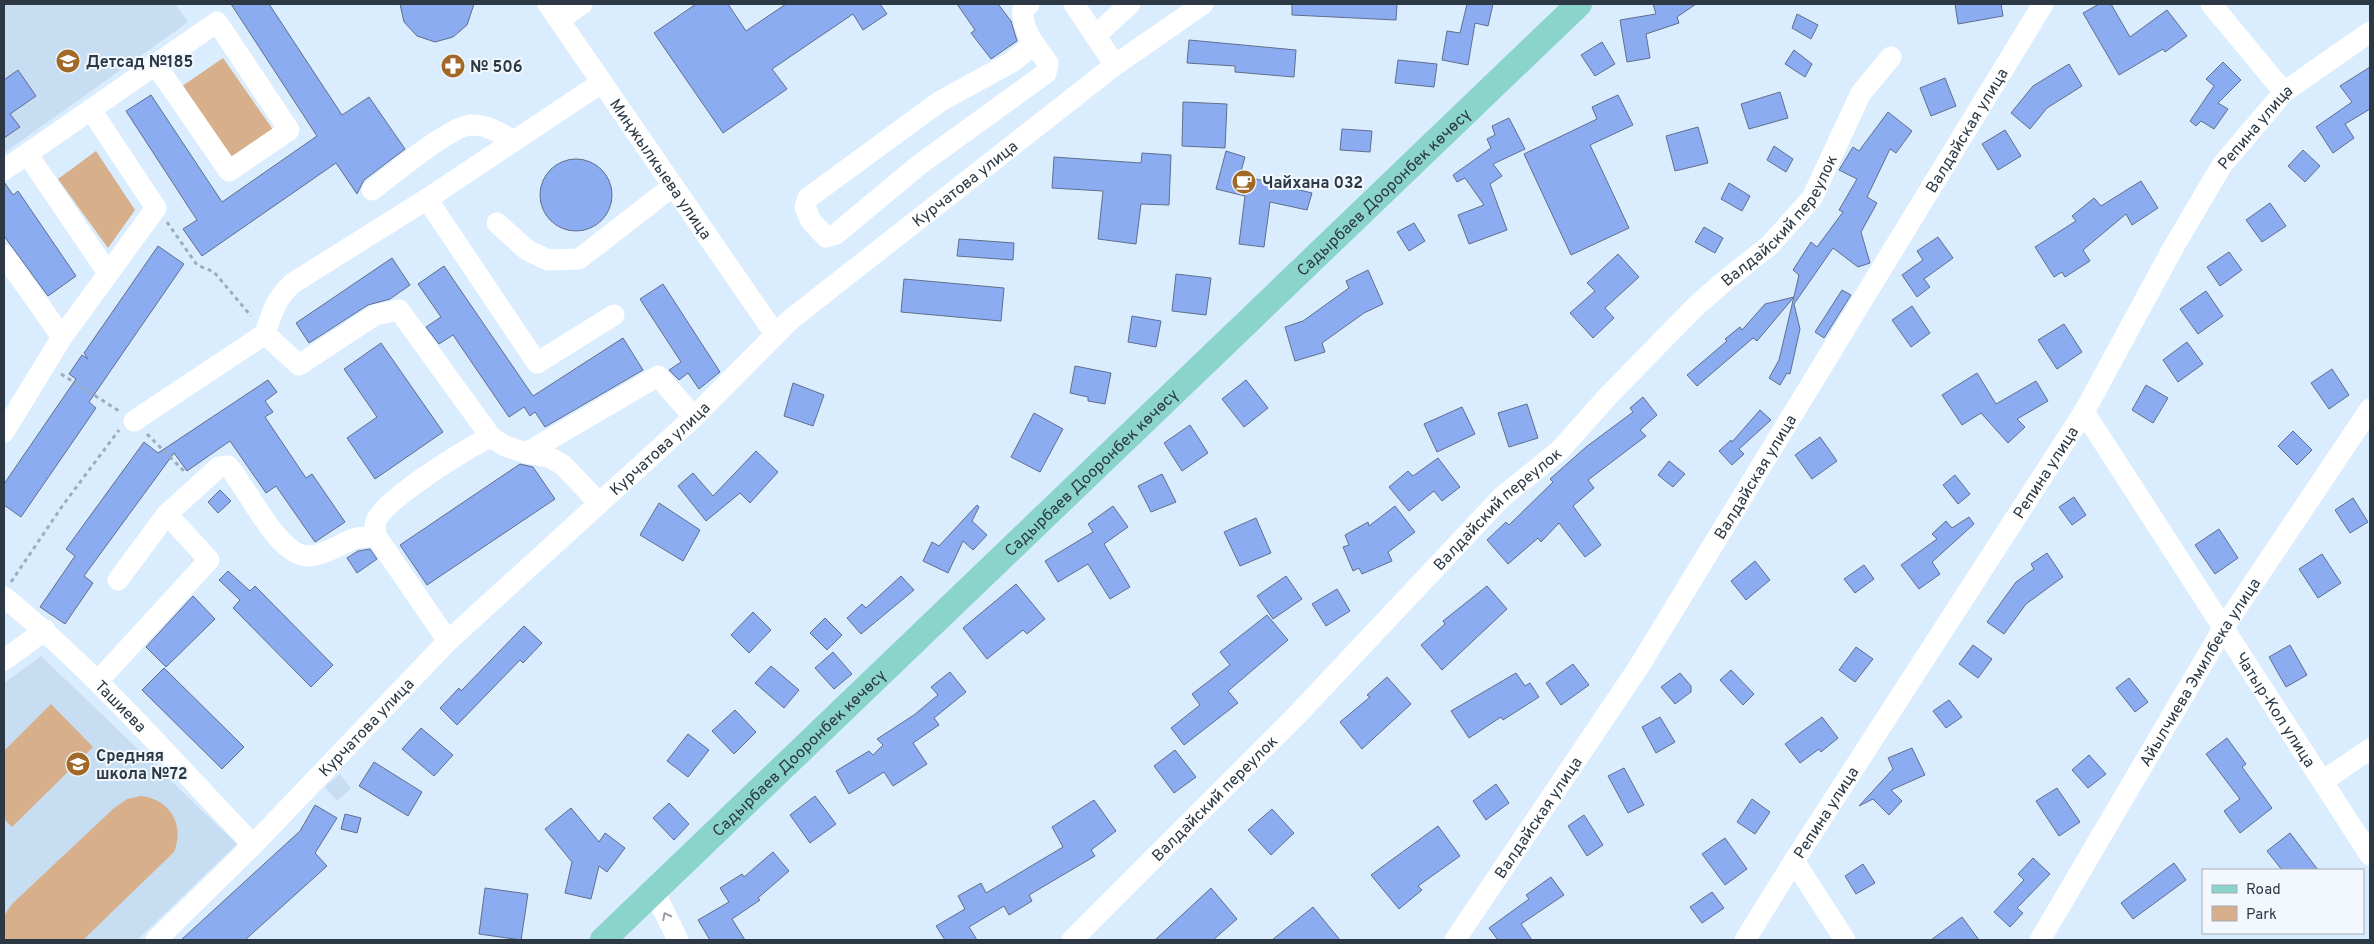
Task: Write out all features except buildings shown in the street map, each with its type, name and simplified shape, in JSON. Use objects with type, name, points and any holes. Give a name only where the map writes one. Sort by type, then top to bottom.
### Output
[{"type":"main road","name":"Садырбаев Дооронбек көчөсү","points":[[603,940],[1579,4]]},
{"type":"street","points":[[207,29],[208,17],[214,4]]},
{"type":"street","points":[[554,12],[582,4]]},
{"type":"street","points":[[1029,4],[1023,8],[1023,13],[1031,41],[1048,63],[1046,73],[919,165],[836,234],[826,237],[811,221],[804,207],[808,198],[939,102],[1012,62],[1028,49],[1031,41]]},
{"type":"street","points":[[1074,4],[1115,65]]},
{"type":"street","points":[[1095,36],[1130,4]]},
{"type":"street","name":"Курчатова улица","points":[[156,940],[253,845],[448,641],[694,417],[790,320],[1115,65],[1203,4]]},
{"type":"street","name":"Валдайская улица","points":[[1454,940],[1638,668],[2043,4]]},
{"type":"street","points":[[2211,4],[2284,92]]},
{"type":"street","name":"Миңжылкыева улица","points":[[554,12],[775,334]]},
{"type":"street","points":[[4,170],[217,22],[289,130],[229,171],[156,65]]},
{"type":"street","name":"Репина улица","points":[[1745,940],[2084,412],[2173,248],[2222,165],[2284,92],[2370,32]]},
{"type":"street","name":"Валдайский переулок","points":[[1072,940],[1296,716],[1502,498],[1560,450],[1609,395],[1695,308],[1727,278],[1770,245],[1812,198],[1860,93],[1891,57]]},
{"type":"street","points":[[134,421],[266,334],[274,305],[280,294],[293,283],[427,200],[601,83]]},
{"type":"street","points":[[4,432],[62,337],[156,208],[91,110]]},
{"type":"street","points":[[372,190],[453,130],[469,124],[489,127],[514,141]]},
{"type":"street","points":[[28,155],[108,273]]},
{"type":"street","points":[[497,222],[526,250],[548,260],[580,259],[673,186]]},
{"type":"street","points":[[427,200],[537,363],[614,315]]},
{"type":"street","points":[[4,256],[62,337]]},
{"type":"street","points":[[266,334],[299,365],[375,316],[399,310],[491,436],[505,446],[526,453],[549,457],[563,465],[599,503]]},
{"type":"street","points":[[526,453],[658,376],[694,417]]},
{"type":"street","name":"Айылчиева Эмилбека улица","points":[[2040,940],[2224,628],[2370,409]]},
{"type":"street","name":"Чатыр-Кол улица","points":[[2084,412],[2370,855]]},
{"type":"street","points":[[448,641],[376,536],[377,518],[389,504],[450,460],[491,436]]},
{"type":"street","points":[[118,580],[167,514],[219,467],[228,466],[260,514],[289,549],[297,555],[319,554],[356,538],[376,536]]},
{"type":"street","points":[[98,681],[210,560],[167,514]]},
{"type":"street","name":"Ташиева","points":[[6,591],[98,681],[253,845]]},
{"type":"street","points":[[4,660],[45,630]]},
{"type":"street","points":[[2323,781],[2370,749]]},
{"type":"street","points":[[1794,861],[1845,940]]},
{"type":"street","points":[[654,892],[678,940]]},
{"type":"path","points":[[156,208],[197,265],[214,272],[266,334]]},
{"type":"path","points":[[6,591],[63,505],[122,426],[134,421]]},
{"type":"shaded area","name":"Детсад №185","points":[[4,4],[175,4],[188,22],[4,153]]},
{"type":"shaded area","name":"Средняя школа №72","points":[[41,656],[237,844],[137,940],[4,940],[4,683]]},
{"type":"shaded area","points":[[340,774],[351,788],[337,801],[325,787]]},
{"type":"green space","points":[[223,58],[276,134],[231,165],[178,89]]},
{"type":"green space","points":[[96,151],[135,210],[108,248],[58,179]]},
{"type":"green space","points":[[51,704],[93,747],[12,827],[4,819],[4,751]]},
{"type":"green space","points":[[141,796],[160,802],[172,815],[178,832],[174,852],[83,940],[4,940],[4,916],[12,904],[113,809],[127,799]]},
{"type":"place","name":"Детсад №185","points":[[68,61]]},
{"type":"place","name":"№ 506","points":[[453,66]]},
{"type":"place","name":"Чайхана 032","points":[[1244,182]]},
{"type":"place","name":"Средняя школа №72","points":[[78,764]]}]
